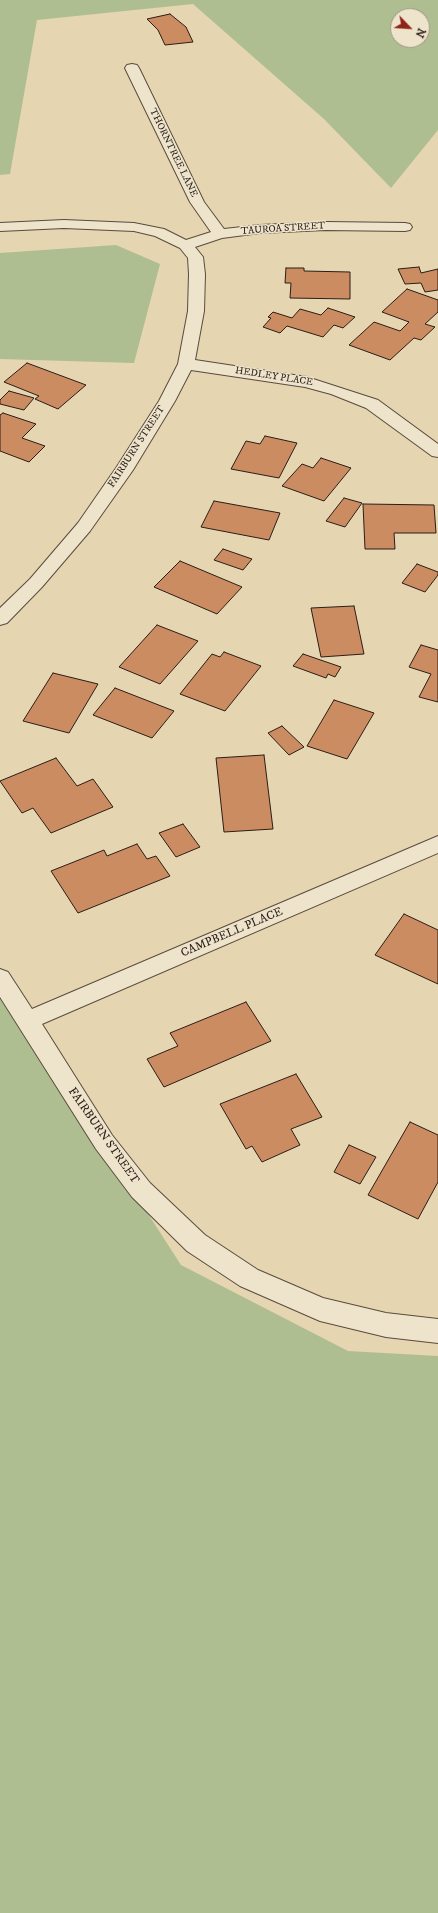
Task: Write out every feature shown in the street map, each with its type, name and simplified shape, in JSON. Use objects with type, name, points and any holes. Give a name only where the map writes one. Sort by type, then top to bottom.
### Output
[{"type":"street","name":"THORNTREE LANE","points":[[132,68],[197,202],[220,234]]},
{"type":"street","points":[[0,227],[64,224],[134,227],[159,232],[185,245]]},
{"type":"street","name":"TAUROA STREET","points":[[185,245],[220,234],[260,229],[295,227],[405,227]]},
{"type":"street","name":"FAIRBURN STREET","points":[[0,619],[36,583],[84,527],[168,401],[186,364],[196,311],[197,274],[195,257],[185,245]]},
{"type":"street","name":"HEDLEY PLACE","points":[[186,364],[307,382],[337,391],[372,404],[438,452]]},
{"type":"street","name":"CAMPBELL PLACE","points":[[26,1021],[438,844]]},
{"type":"street","name":"FAIRBURN STREET","points":[[0,978],[26,1021],[113,1154],[141,1190],[196,1243],[249,1278],[320,1309],[386,1325],[438,1331]]},
{"type":"green space","points":[[0,0],[438,0],[438,130],[391,188],[324,119],[193,4],[37,20],[10,174],[0,175]]},
{"type":"green space","points":[[116,245],[160,264],[134,363],[0,359],[0,253]]},
{"type":"green space","points":[[0,984],[181,1265],[348,1351],[438,1356],[438,1913],[0,1913]]},
{"type":"building","points":[[170,14],[186,27],[193,42],[165,45],[158,30],[147,19]]},
{"type":"building","points":[[419,267],[421,273],[438,269],[438,290],[425,292],[421,283],[405,284],[398,269]]},
{"type":"building","points":[[286,268],[304,268],[304,271],[350,272],[350,299],[290,298],[291,283],[285,283]]},
{"type":"building","points":[[407,289],[438,300],[438,312],[425,324],[435,327],[421,340],[414,338],[390,360],[349,345],[374,322],[400,331],[409,322],[382,312]]},
{"type":"building","points":[[328,308],[355,317],[343,328],[334,325],[323,337],[287,326],[280,333],[263,327],[271,318],[268,317],[273,312],[292,318],[300,309],[321,315]]},
{"type":"building","points":[[27,363],[86,385],[58,409],[35,399],[39,396],[4,382]]},
{"type":"building","points":[[9,391],[34,398],[24,410],[0,404],[0,400]]},
{"type":"building","points":[[3,413],[36,424],[22,438],[45,446],[29,462],[0,451],[0,415]]},
{"type":"building","points":[[265,436],[297,443],[279,478],[231,469],[246,441],[260,444]]},
{"type":"building","points":[[321,458],[351,468],[324,501],[282,486],[302,464],[313,468]]},
{"type":"building","points":[[344,498],[362,503],[345,527],[326,521]]},
{"type":"building","points":[[214,501],[280,513],[269,540],[201,527]]},
{"type":"building","points":[[363,504],[434,505],[436,533],[394,533],[395,549],[365,549]]},
{"type":"building","points":[[223,549],[252,559],[243,570],[214,560]]},
{"type":"building","points":[[180,561],[242,587],[217,614],[154,587]]},
{"type":"building","points":[[417,564],[438,572],[438,575],[425,592],[402,583]]},
{"type":"building","points":[[354,606],[364,654],[321,657],[311,608]]},
{"type":"building","points":[[157,625],[198,641],[160,684],[119,667]]},
{"type":"building","points":[[421,645],[438,650],[438,702],[419,697],[431,674],[409,667]]},
{"type":"building","points":[[224,652],[261,666],[225,711],[180,694],[212,654],[220,657]]},
{"type":"building","points":[[303,654],[341,667],[335,677],[328,674],[326,678],[293,666]]},
{"type":"building","points":[[53,673],[98,684],[69,733],[23,721]]},
{"type":"building","points":[[115,688],[174,711],[152,738],[93,715]]},
{"type":"building","points":[[334,700],[374,713],[347,759],[307,746]]},
{"type":"building","points":[[282,726],[304,747],[289,755],[268,733]]},
{"type":"building","points":[[264,755],[273,829],[224,832],[216,758]]},
{"type":"building","points":[[56,758],[77,786],[93,779],[113,807],[51,833],[33,808],[22,813],[0,781]]},
{"type":"building","points":[[183,824],[200,847],[176,857],[159,833]]},
{"type":"building","points":[[137,844],[147,859],[156,856],[170,876],[78,913],[51,871],[104,850],[107,856]]},
{"type":"building","points":[[404,914],[438,930],[438,984],[375,955]]},
{"type":"building","points":[[246,1002],[271,1041],[164,1087],[147,1059],[178,1046],[170,1033]]},
{"type":"building","points":[[296,1074],[322,1117],[291,1129],[300,1145],[262,1162],[252,1146],[246,1149],[220,1104]]},
{"type":"building","points":[[410,1122],[438,1135],[438,1182],[418,1219],[368,1195]]},
{"type":"building","points":[[349,1145],[376,1157],[360,1184],[334,1172]]}]
